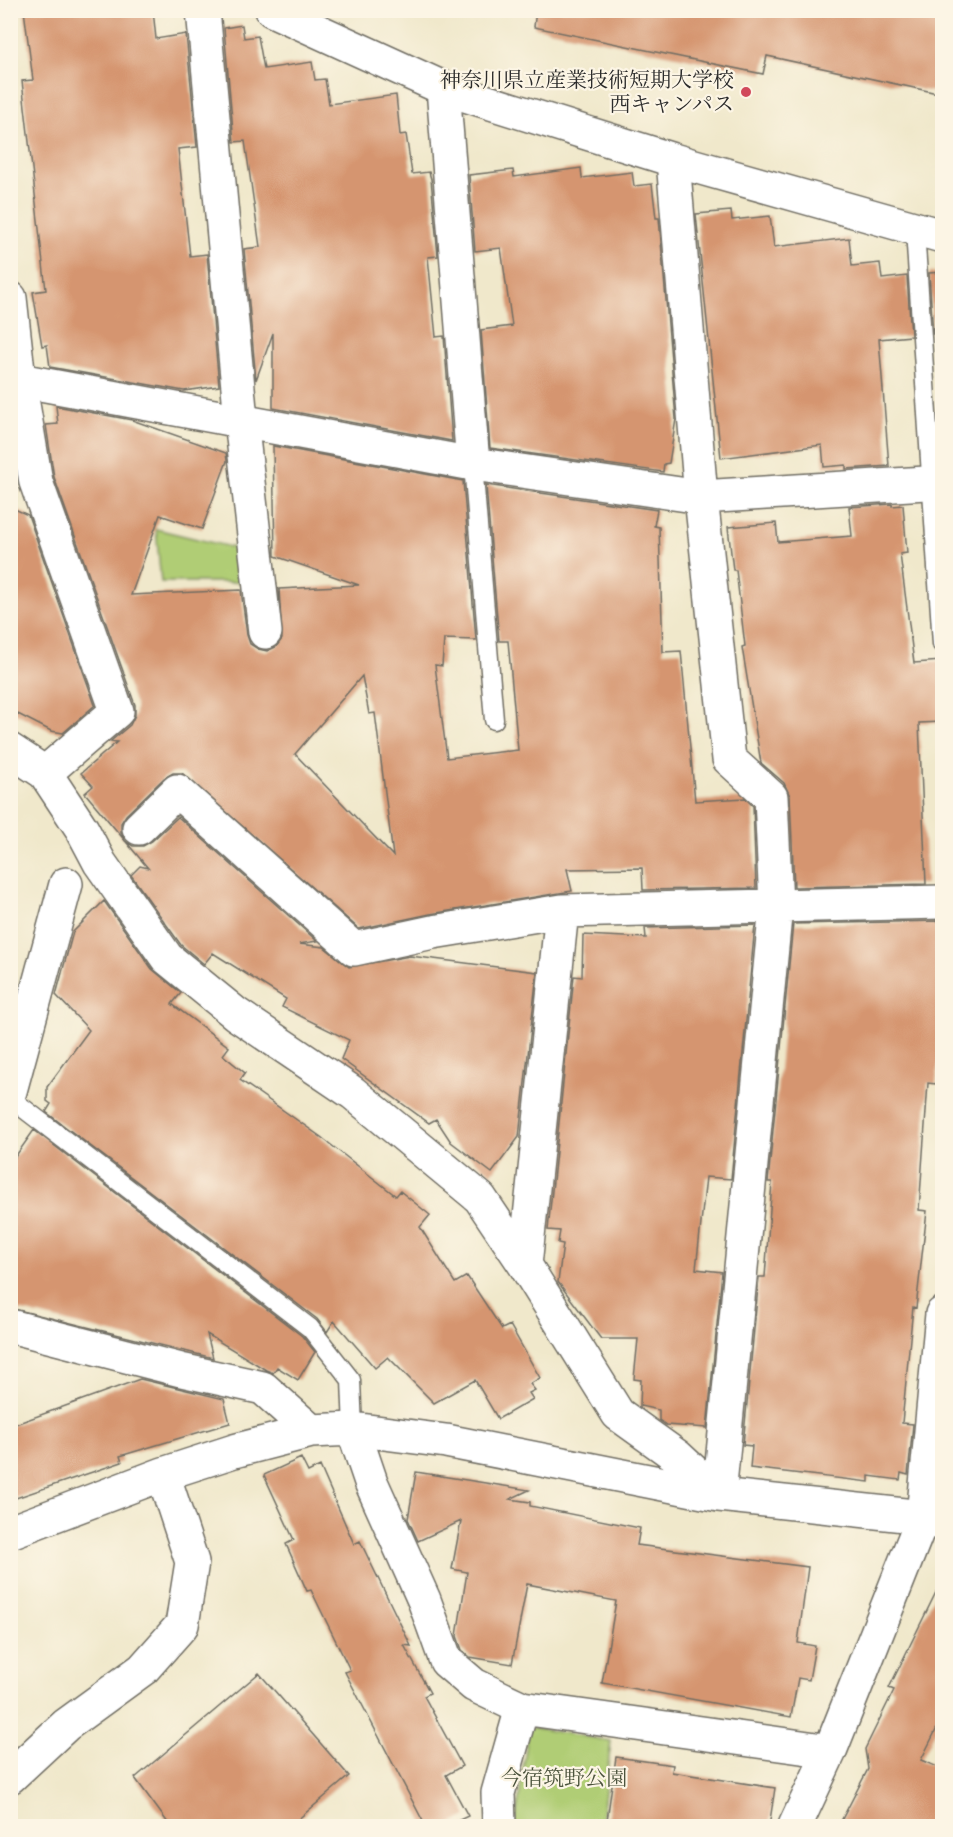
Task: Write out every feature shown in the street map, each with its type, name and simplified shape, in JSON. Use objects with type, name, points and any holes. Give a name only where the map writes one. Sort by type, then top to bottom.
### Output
[{"type":"street","points":[[203,10],[241,420],[265,632]]},
{"type":"street","points":[[272,10],[443,88],[673,160],[929,233]]},
{"type":"street","points":[[443,88],[472,464]]},
{"type":"street","points":[[673,160],[701,497],[729,759],[771,797],[776,906],[719,1495]]},
{"type":"street","points":[[10,298],[19,380],[36,482],[117,711],[45,773]]},
{"type":"street","points":[[19,380],[472,464],[701,497],[938,483]]},
{"type":"street","points":[[10,750],[45,773],[167,958],[236,1014],[353,1093],[480,1198],[525,1264],[618,1414],[678,1457],[719,1495]]},
{"type":"street","points":[[138,828],[177,791],[354,949],[433,932],[562,911],[942,902]]},
{"type":"street","points":[[10,1091],[66,884]]},
{"type":"street","points":[[525,1264],[562,911]]},
{"type":"street","points":[[795,1827],[933,1520],[942,1314]]},
{"type":"street","points":[[10,1326],[181,1370],[263,1388],[310,1431]]},
{"type":"street","points":[[353,1429],[371,1482],[424,1600],[446,1661],[474,1685],[522,1708],[830,1751]]},
{"type":"street","points":[[10,1532],[163,1474],[234,1450],[310,1431],[353,1429],[446,1441],[719,1495],[933,1520]]},
{"type":"street","points":[[10,1778],[66,1725],[143,1669],[182,1625],[192,1562],[163,1474]]},
{"type":"street","points":[[499,1827],[498,1793],[522,1708]]},
{"type":"lane","points":[[929,233],[942,644]]},
{"type":"lane","points":[[472,464],[494,720]]},
{"type":"lane","points":[[10,1098],[309,1328],[351,1380],[353,1429]]},
{"type":"green space","points":[[156,529],[239,549],[244,582],[161,582]]},
{"type":"green space","name":"今宿筑野公園","points":[[529,1727],[611,1741],[601,1826],[515,1826]]},
{"type":"building","points":[[24,10],[153,10],[156,39],[186,34],[197,147],[178,149],[190,256],[207,254],[219,386],[184,391],[50,367],[47,345],[42,346],[33,292],[46,290],[22,81],[33,80]]},
{"type":"building","points":[[536,10],[942,10],[942,94],[767,56],[763,74],[534,27]]},
{"type":"building","points":[[242,25],[244,38],[258,36],[264,69],[312,62],[315,80],[325,79],[329,104],[396,95],[400,135],[406,134],[412,174],[429,172],[431,179],[438,256],[428,257],[436,337],[444,336],[452,441],[273,408],[273,333],[256,380],[244,249],[260,247],[245,141],[234,142],[224,28]]},
{"type":"building","points":[[581,168],[582,178],[632,172],[634,186],[652,184],[656,218],[659,218],[676,419],[669,463],[664,464],[663,472],[490,448],[481,330],[512,326],[501,248],[475,251],[469,175],[513,170],[514,177]]},
{"type":"building","points":[[731,211],[732,220],[770,216],[774,247],[849,238],[852,266],[880,263],[882,279],[907,276],[911,336],[879,339],[889,466],[846,469],[846,465],[824,467],[822,445],[721,458],[696,214]]},
{"type":"building","points":[[942,272],[942,334],[933,334],[929,273]]},
{"type":"building","points":[[56,406],[132,420],[226,453],[227,461],[202,529],[160,515],[131,595],[241,590],[250,644],[267,651],[276,647],[282,639],[279,589],[359,585],[275,556],[273,446],[463,481],[476,640],[444,639],[442,666],[435,665],[447,758],[518,750],[508,641],[499,641],[486,485],[657,510],[654,526],[659,527],[663,652],[681,651],[695,801],[745,798],[753,806],[756,888],[643,890],[642,868],[567,869],[572,891],[430,914],[359,929],[182,773],[173,773],[164,778],[126,815],[121,823],[121,832],[125,840],[85,793],[93,786],[81,773],[117,742],[111,741],[130,725],[135,715],[135,705],[54,477],[46,425],[58,424]],"holes":[[[362,676],[369,714],[375,713],[393,856],[295,754]]]},
{"type":"building","points":[[892,504],[892,506],[903,505],[907,553],[900,554],[914,663],[942,661],[942,722],[919,723],[926,884],[794,887],[790,796],[784,783],[761,763],[742,647],[745,646],[736,570],[733,570],[728,527],[776,523],[778,542],[852,536],[849,507]]},
{"type":"building","points":[[10,507],[28,515],[95,705],[63,733],[51,731],[10,710]]},
{"type":"building","points":[[178,817],[317,941],[299,944],[324,947],[349,967],[410,956],[537,972],[519,1137],[492,1173],[451,1142],[436,1119],[429,1123],[341,1059],[349,1040],[282,1007],[286,999],[213,953],[204,964],[181,945],[131,875],[140,866],[148,868],[126,841],[133,846],[143,846],[152,841]]},
{"type":"building","points":[[104,901],[152,969],[181,993],[172,1004],[229,1047],[223,1055],[245,1073],[240,1080],[321,1137],[396,1196],[400,1191],[430,1215],[420,1227],[455,1283],[467,1276],[502,1329],[510,1325],[540,1378],[530,1384],[535,1390],[529,1393],[533,1399],[498,1419],[475,1380],[434,1403],[388,1357],[375,1368],[334,1321],[327,1332],[317,1319],[46,1112],[51,1104],[47,1101],[47,1087],[89,1030],[56,995],[73,932]]},
{"type":"building","points":[[942,921],[942,1031],[936,1084],[928,1083],[919,1210],[927,1211],[916,1308],[913,1307],[902,1423],[913,1424],[908,1475],[901,1473],[900,1480],[869,1476],[869,1482],[750,1468],[752,1446],[743,1445],[759,1277],[765,1277],[772,1182],[768,1182],[793,924]]},
{"type":"building","points":[[755,925],[731,1179],[706,1177],[696,1269],[722,1272],[707,1428],[666,1425],[659,1420],[659,1410],[640,1406],[641,1380],[634,1379],[638,1339],[601,1339],[558,1282],[563,1244],[558,1243],[560,1231],[548,1230],[574,976],[582,977],[583,935],[646,938],[645,928]]},
{"type":"building","points":[[34,1130],[302,1336],[315,1352],[298,1380],[277,1367],[273,1373],[266,1370],[207,1334],[213,1358],[10,1308],[10,1164]]},
{"type":"building","points":[[140,1379],[224,1399],[230,1423],[120,1456],[122,1462],[10,1500],[10,1426]]},
{"type":"building","points":[[301,1458],[308,1472],[320,1466],[354,1544],[360,1541],[411,1646],[404,1645],[430,1693],[424,1696],[462,1766],[446,1775],[468,1816],[445,1827],[426,1827],[345,1672],[350,1670],[311,1590],[307,1591],[286,1544],[294,1540],[264,1475]]},
{"type":"building","points":[[416,1472],[529,1490],[510,1499],[530,1502],[530,1506],[640,1528],[637,1545],[808,1567],[798,1643],[815,1646],[809,1680],[798,1678],[791,1717],[602,1683],[616,1601],[527,1584],[512,1664],[470,1657],[462,1650],[457,1636],[467,1572],[452,1569],[461,1521],[418,1541],[408,1519]]},
{"type":"building","points":[[942,1580],[942,1718],[921,1760],[942,1769],[942,1827],[838,1827],[868,1769],[865,1749],[894,1690],[889,1688]]},
{"type":"building","points":[[259,1673],[349,1776],[289,1827],[171,1827],[135,1778]]},
{"type":"building","points":[[616,1757],[673,1765],[672,1772],[775,1788],[769,1827],[649,1827],[607,1820]]},
{"type":"place","name":"神奈川県立産業技術短期大学校 西キャンパス","points":[[746,92]]}]
